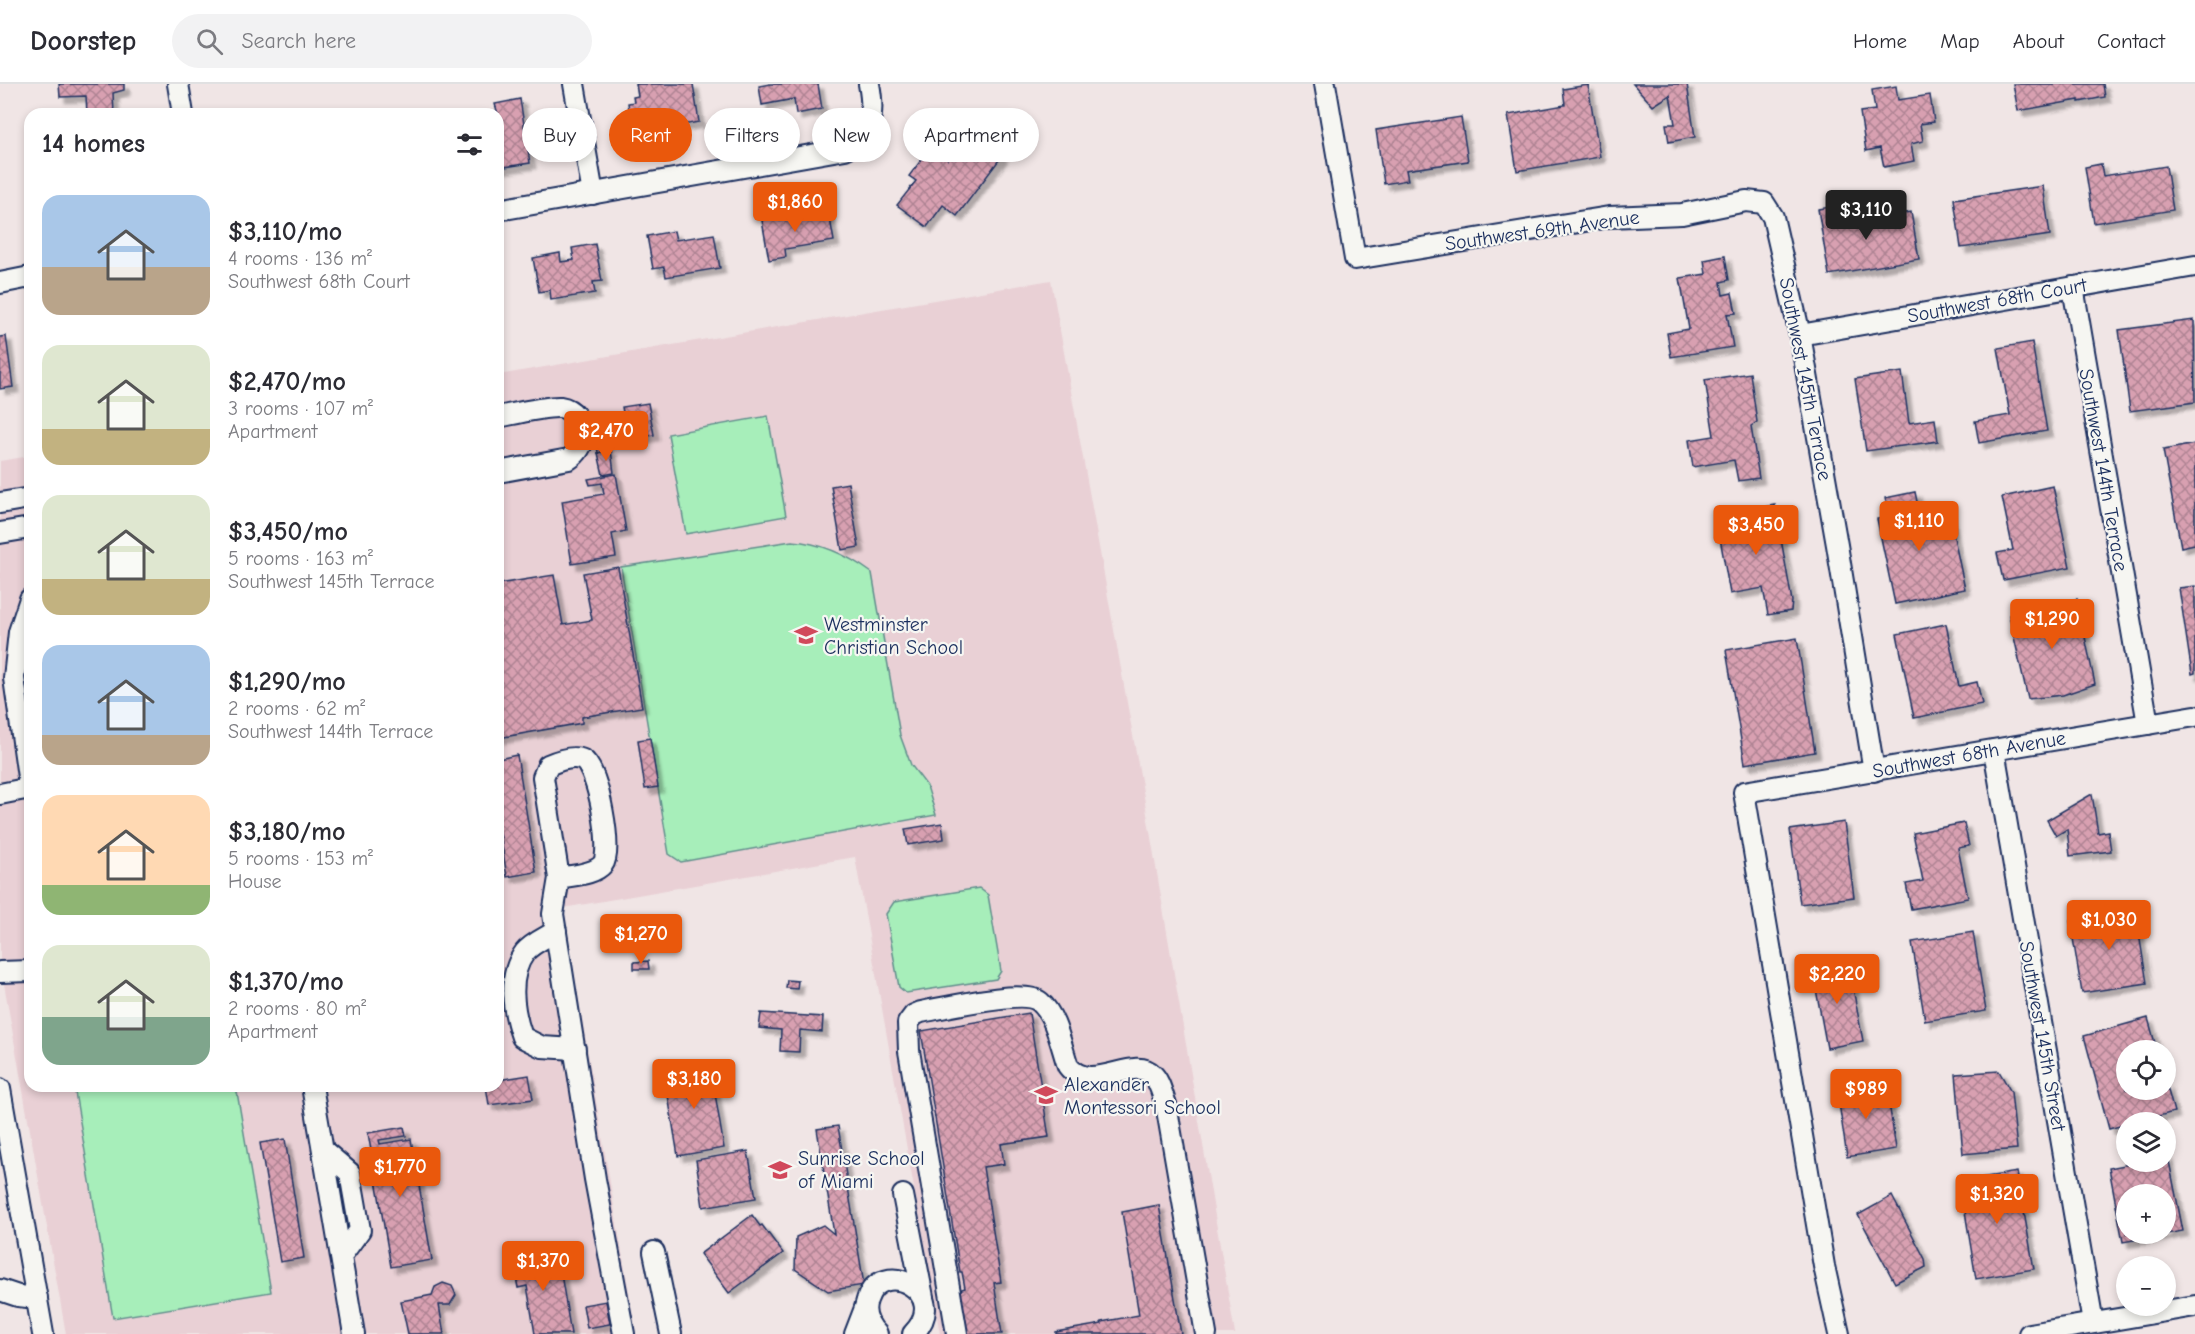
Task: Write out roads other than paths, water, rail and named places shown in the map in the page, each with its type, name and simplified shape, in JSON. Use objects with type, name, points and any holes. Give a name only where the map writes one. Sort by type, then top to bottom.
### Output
[{"type":"street","points":[[178,84],[182,108]]},
{"type":"street","points":[[574,84],[593,194]]},
{"type":"street","points":[[504,209],[840,151],[856,143],[867,131],[872,113],[869,84]]},
{"type":"street","name":"Southwest 69th Avenue","points":[[1325,84],[1356,259],[1609,217],[1682,214],[1746,201],[1764,203]]},
{"type":"street","name":"Southwest 145th Terrace","points":[[1764,203],[1774,223],[1800,335],[1838,545],[1874,771]]},
{"type":"street","name":"Southwest 68th Court","points":[[1800,335],[2195,266]]},
{"type":"street","points":[[0,283],[24,278]]},
{"type":"street","name":"Southwest 144th Terrace","points":[[2073,287],[2148,724]]},
{"type":"street","points":[[504,416],[560,407],[575,415],[582,427],[583,437],[580,448],[570,459],[504,471]]},
{"type":"street","points":[[0,503],[24,499]]},
{"type":"street","points":[[0,533],[24,529]]},
{"type":"street","points":[[24,617],[15,654],[14,678],[16,722],[24,760]]},
{"type":"street","name":"Southwest 68th Avenue","points":[[1839,1334],[1824,1266],[1744,792],[2195,716]]},
{"type":"street","name":"Southwest 145th Street","points":[[1994,750],[2093,1323]]},
{"type":"street","points":[[559,878],[594,871],[603,865],[606,857],[607,843],[597,783],[586,761],[578,758],[560,760],[548,765],[543,777],[559,878],[553,914],[595,1179],[624,1334]]},
{"type":"street","points":[[0,794],[24,790]]},
{"type":"street","points":[[556,931],[526,950],[517,967],[513,993],[516,1019],[522,1037],[542,1047],[575,1049]]},
{"type":"street","points":[[0,972],[24,971]]},
{"type":"street","points":[[957,1334],[909,1051],[908,1023],[914,1015],[921,1012],[1015,996],[1034,997],[1042,1004],[1052,1020],[1068,1066],[1073,1071],[1084,1076],[1096,1077],[1142,1068],[1156,1079],[1166,1104],[1206,1334]]},
{"type":"street","points":[[0,1089],[43,1334]]},
{"type":"street","points":[[313,1092],[354,1334]]},
{"type":"street","points":[[903,1195],[925,1308],[920,1327],[913,1334]]},
{"type":"street","points":[[891,1280],[903,1272],[909,1264],[913,1246]]},
{"type":"street","points":[[654,1252],[671,1334]]},
{"type":"street","points":[[855,1334],[867,1298],[881,1283],[901,1280],[918,1290],[923,1299]]},
{"type":"street","points":[[0,1290],[36,1298]]},
{"type":"street","points":[[2029,1334],[2195,1306]]},
{"type":"street","points":[[865,1308],[866,1318],[877,1334]]},
{"type":"place","name":"Westminster Christian School","points":[[806,635]]},
{"type":"place","name":"Alexander Montessori School","points":[[1046,1095]]},
{"type":"place","name":"Sunrise School of Miami","points":[[780,1170]]}]
